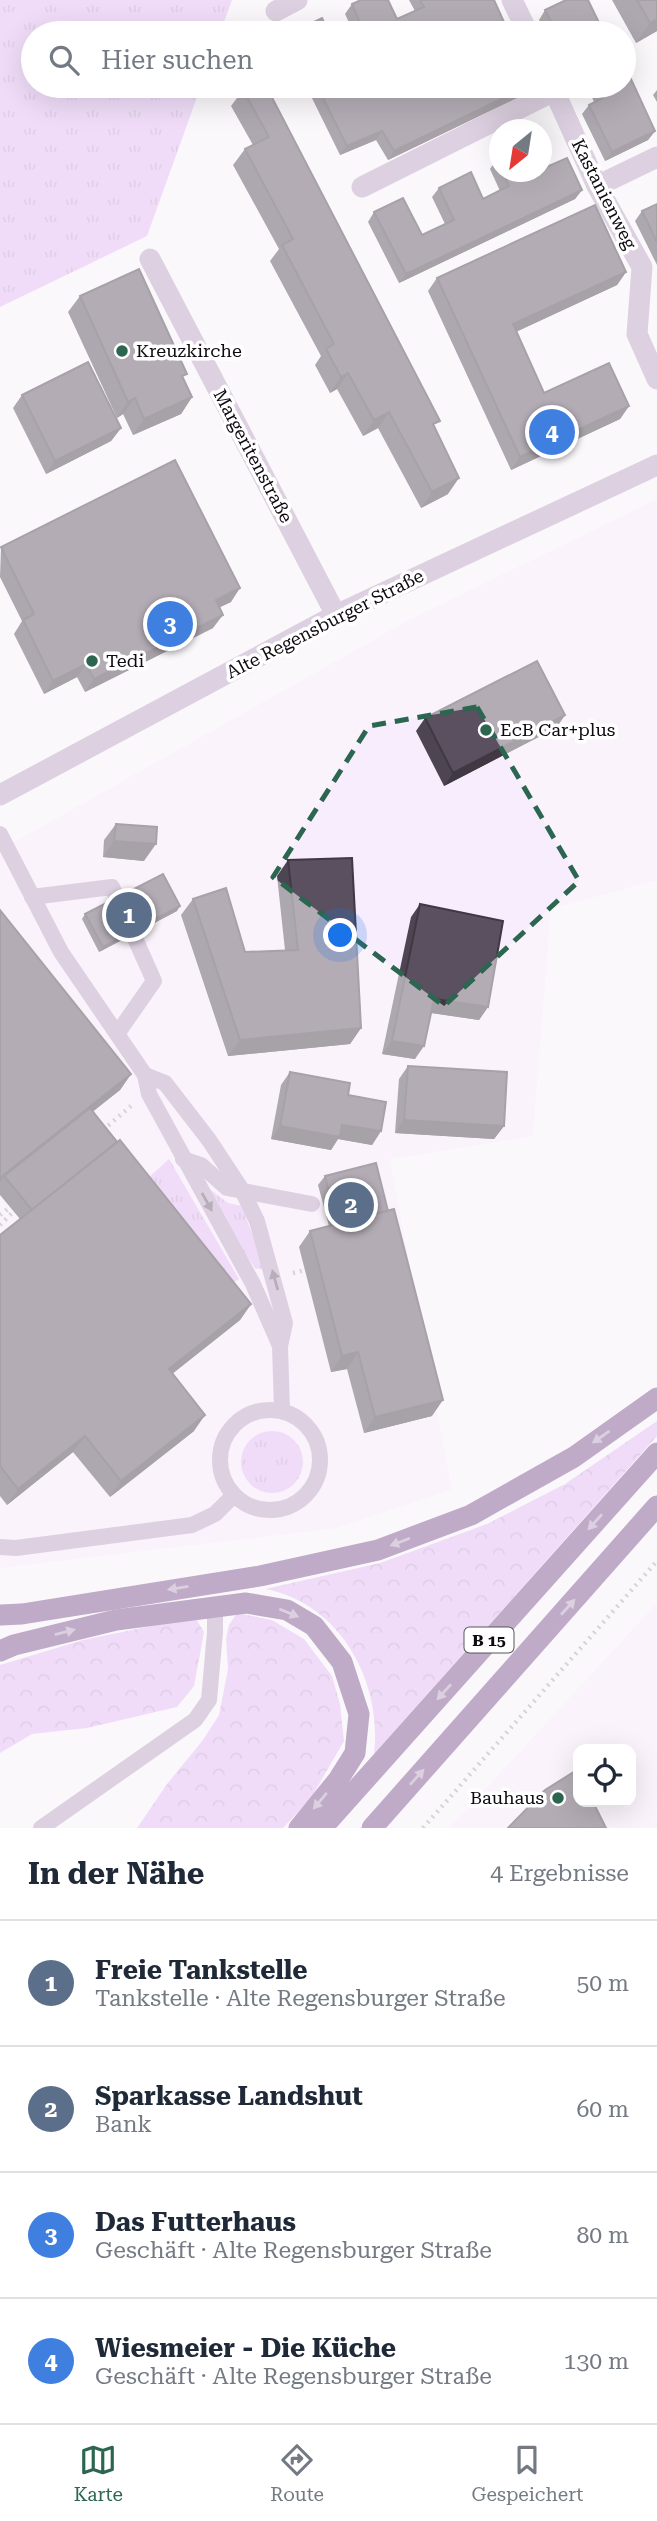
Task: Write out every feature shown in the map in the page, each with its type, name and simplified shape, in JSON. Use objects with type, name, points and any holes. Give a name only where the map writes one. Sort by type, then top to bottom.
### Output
[{"type":"highway","points":[[0,1615],[22,1614],[260,1576],[378,1550],[471,1515],[574,1457],[657,1398]]},
{"type":"highway","name":"B 15","points":[[322,1828],[657,1453]]},
{"type":"highway","name":"B 15","points":[[372,1828],[657,1506]]},
{"type":"highway","points":[[0,1651],[14,1645],[116,1620],[246,1603],[286,1610],[314,1626],[342,1662],[359,1714],[355,1754],[338,1780],[299,1828]]},
{"type":"highway","points":[[0,1623],[22,1614]]},
{"type":"street","points":[[276,11],[297,0]]},
{"type":"street","points":[[512,0],[522,21]]},
{"type":"street","name":"Kastanienweg","points":[[362,187],[534,98]]},
{"type":"street","name":"Kastanienweg","points":[[557,98],[597,186],[642,267],[637,334],[657,379]]},
{"type":"street","points":[[597,186],[657,157]]},
{"type":"street","name":"Margeritenstraße","points":[[150,259],[336,615]]},
{"type":"street","name":"Alte Regensburger Straße","points":[[0,795],[336,615],[657,465]]},
{"type":"lane","points":[[0,834],[61,952],[145,1075],[149,1094],[253,1284],[280,1346]]},
{"type":"lane","points":[[32,897],[112,887],[154,981],[117,1034]]},
{"type":"lane","points":[[145,1075],[165,1083],[209,1140],[242,1190],[257,1221],[285,1323],[280,1346],[282,1411]]},
{"type":"lane","points":[[183,1159],[201,1165],[227,1188],[312,1204]]},
{"type":"lane","points":[[256,1411],[282,1411],[297,1417],[309,1427],[317,1440],[321,1455],[320,1471],[305,1497],[292,1506],[261,1510],[247,1505],[234,1495],[224,1481],[220,1464],[221,1447],[228,1432],[243,1417],[256,1411]]},
{"type":"lane","points":[[0,1547],[16,1548],[192,1525],[215,1514],[234,1495]]},
{"type":"lane","points":[[41,1828],[195,1720],[208,1700],[215,1607]]},
{"type":"path","points":[[99,1133],[149,1094]]},
{"type":"path","points":[[0,1215],[19,1204]]},
{"type":"path","points":[[19,1204],[19,1220]]},
{"type":"path","points":[[0,1224],[14,1213],[19,1204]]},
{"type":"path","points":[[423,1828],[657,1561]]},
{"type":"highlighted area","points":[[477,707],[579,881],[444,1006],[273,877],[369,726]]},
{"type":"shaded area","points":[[657,499],[657,880],[551,909],[533,1136],[390,1159],[452,1490],[338,1528],[0,1568],[0,850],[409,620]]},
{"type":"shaded area","points":[[657,1603],[657,1828],[449,1828]]},
{"type":"green space","points":[[0,0],[232,0],[224,21],[21,21],[21,98],[197,98],[147,236],[0,307]]},
{"type":"green space","points":[[169,1159],[239,1279],[233,1283],[147,1179]]},
{"type":"green space","points":[[208,1188],[228,1203],[242,1206],[263,1264],[261,1269],[255,1268],[245,1254]]},
{"type":"green space","points":[[657,1421],[657,1436],[374,1754],[375,1727],[371,1700],[363,1674],[351,1650],[335,1628],[315,1611],[292,1597],[265,1589],[380,1563],[487,1524],[565,1484]]},
{"type":"green space","points":[[272,1431],[294,1440],[303,1462],[294,1484],[272,1493],[250,1484],[241,1462],[250,1440]]},
{"type":"green space","points":[[237,1613],[272,1620],[304,1639],[332,1676],[340,1704],[344,1741],[311,1798],[283,1828],[137,1828],[219,1715],[228,1669],[226,1639],[229,1625]]},
{"type":"green space","points":[[195,1617],[204,1632],[194,1686],[177,1707],[87,1728],[32,1734],[0,1753],[0,1665],[83,1640]]},
{"type":"building","points":[[361,0],[388,0],[397,19],[424,7],[420,0],[494,0],[504,21],[359,21],[352,4]]},
{"type":"building","points":[[566,0],[588,0],[598,21],[551,21],[545,10]]},
{"type":"building","points":[[637,0],[657,0],[657,19],[650,23]]},
{"type":"building","points":[[636,90],[655,131],[612,152],[589,105],[603,98],[636,98]]},
{"type":"building","points":[[247,98],[272,98],[440,421],[433,424],[459,478],[432,492],[389,412],[374,420],[348,373],[341,377],[326,349],[334,344],[282,245],[293,239],[245,149],[269,137]]},
{"type":"building","points":[[323,98],[503,98],[394,151],[382,131],[347,146]]},
{"type":"building","points":[[567,158],[582,190],[406,274],[374,212],[403,198],[422,235],[454,220],[439,188],[471,172],[483,199],[509,186],[507,182],[552,182],[552,165]]},
{"type":"building","points":[[657,204],[657,242],[642,211]]},
{"type":"building","points":[[595,205],[626,272],[513,324],[544,393],[609,363],[629,406],[520,457],[437,278]]},
{"type":"building","name":"Kreuzkirche","points":[[139,269],[187,374],[182,376],[192,397],[144,419],[135,398],[128,402],[80,296]]},
{"type":"building","points":[[88,362],[121,428],[55,461],[22,395]]},
{"type":"building","points":[[175,460],[240,588],[216,600],[223,615],[94,679],[86,664],[53,681],[23,620],[34,614],[1,547]]},
{"type":"building","name":"EcB Car+plus","points":[[537,661],[565,715],[453,773],[425,718]]},
{"type":"building","points":[[116,824],[157,827],[156,844],[114,841]]},
{"type":"building","points":[[352,858],[361,1028],[240,1040],[193,899],[226,888],[245,952],[298,950],[288,860]]},
{"type":"building","points":[[163,874],[180,906],[103,947],[85,914]]},
{"type":"building","points":[[420,904],[503,921],[488,1007],[434,999],[424,1046],[392,1041]]},
{"type":"building","points":[[0,910],[131,1074],[0,1178]]},
{"type":"building","points":[[408,1066],[507,1072],[504,1126],[404,1120]]},
{"type":"building","points":[[290,1072],[350,1083],[348,1095],[386,1102],[381,1131],[342,1125],[340,1137],[280,1126]]},
{"type":"building","points":[[90,1108],[117,1142],[32,1210],[4,1176]]},
{"type":"building","points":[[120,1140],[251,1304],[169,1369],[205,1415],[121,1481],[85,1436],[18,1489],[0,1466],[0,1235]]},
{"type":"building","points":[[376,1163],[388,1211],[337,1224],[325,1176]]},
{"type":"building","points":[[394,1209],[443,1400],[375,1417],[358,1352],[342,1356],[310,1231]]},
{"type":"building","name":"Bauhaus","points":[[573,1772],[573,1807],[596,1807],[606,1828],[508,1828],[545,1790]]},
{"type":"place","name":"Kreuzkirche","points":[[122,351]]},
{"type":"place","name":"Wiesmeier - Die Küche","points":[[552,432]]},
{"type":"place","name":"Das Futterhaus","points":[[170,624]]},
{"type":"place","name":"Tedi","points":[[92,661]]},
{"type":"place","name":"EcB Car+plus","points":[[486,730]]},
{"type":"place","name":"Freie Tankstelle","points":[[129,915]]},
{"type":"place","name":"Sparkasse Landshut","points":[[351,1205]]},
{"type":"place","name":"Bauhaus","points":[[558,1798]]}]
